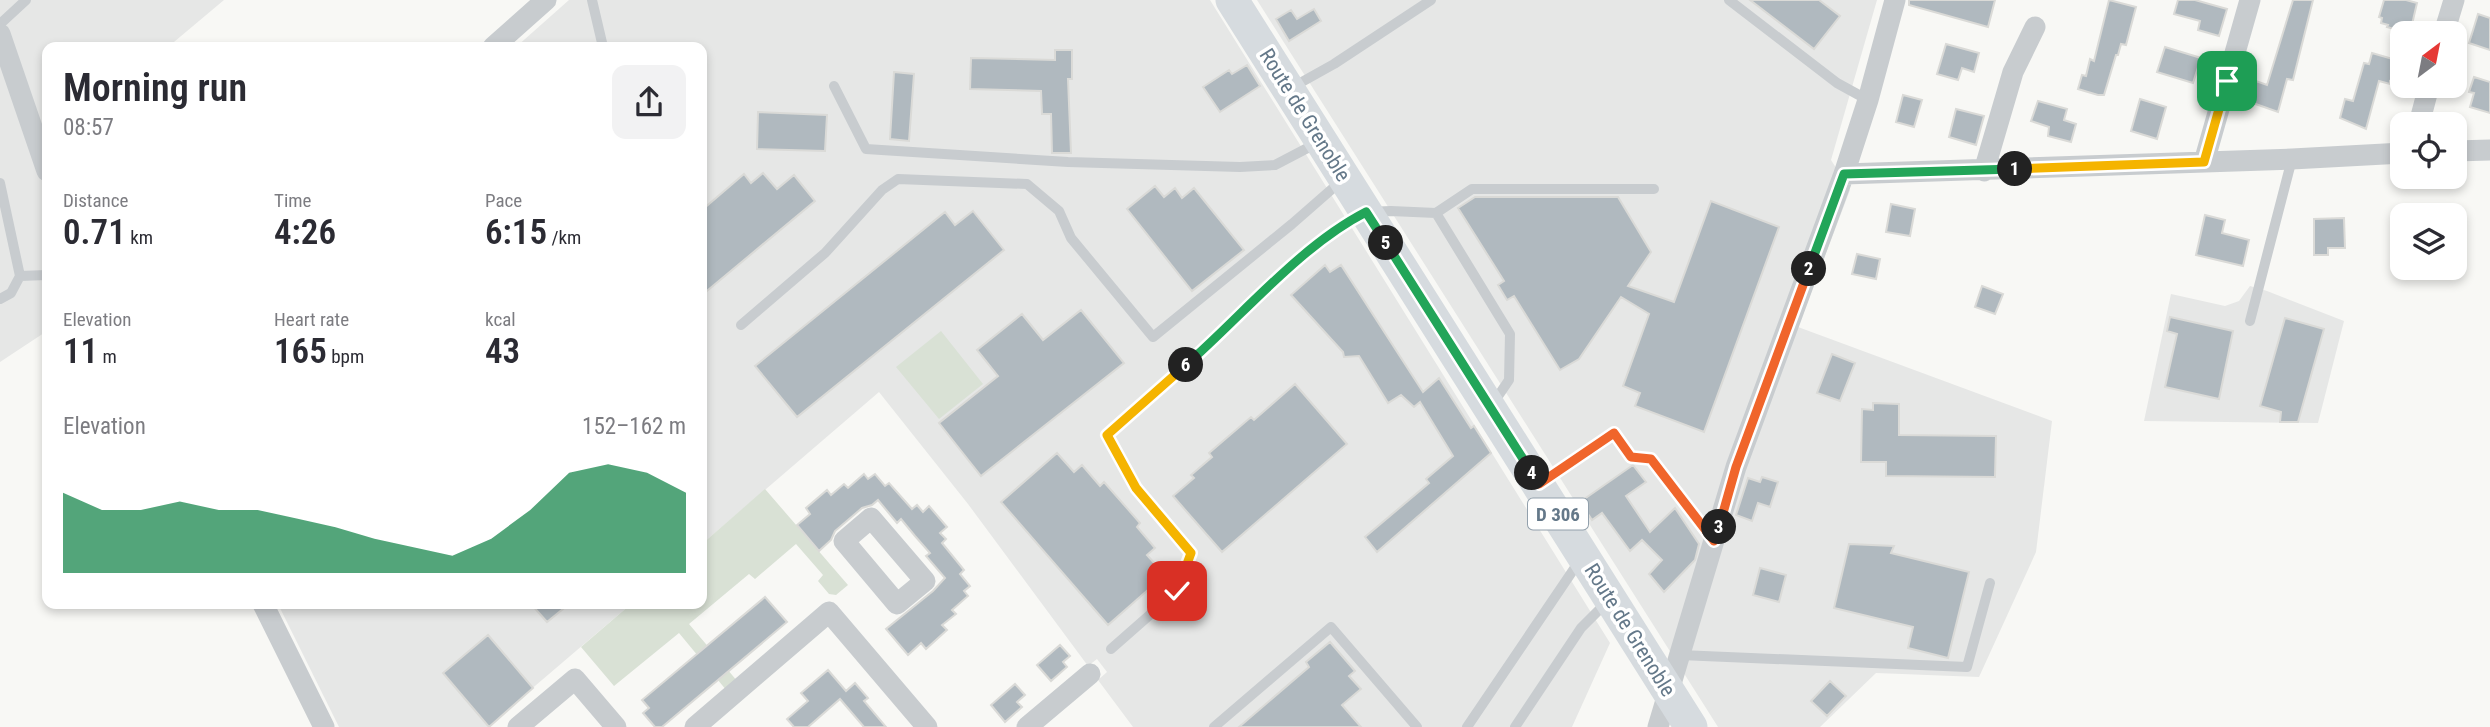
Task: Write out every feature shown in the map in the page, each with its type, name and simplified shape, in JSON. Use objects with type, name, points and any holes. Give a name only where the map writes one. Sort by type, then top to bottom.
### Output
[{"type":"main road","name":"Route de Grenoble","points":[[1232,0],[1691,727]]},
{"type":"street","points":[[499,42],[546,0]]},
{"type":"street","points":[[1658,727],[1736,467],[1844,174],[1868,100],[1895,0]]},
{"type":"street","points":[[2204,162],[2250,0]]},
{"type":"street","points":[[2448,21],[2454,0]]},
{"type":"street","points":[[1984,170],[2013,72],[2035,27]]},
{"type":"street","points":[[0,34],[42,156]]},
{"type":"street","points":[[2467,151],[2490,150]]},
{"type":"street","points":[[1844,174],[2390,154]]},
{"type":"street","points":[[265,609],[324,727]]},
{"type":"street","points":[[695,727],[829,612],[927,727]]},
{"type":"street","points":[[1027,727],[1090,674]]},
{"type":"street","points":[[518,727],[575,679],[616,727]]},
{"type":"lane","points":[[0,24],[26,0]]},
{"type":"lane","points":[[592,0],[602,42]]},
{"type":"lane","points":[[1288,89],[1334,64],[1431,0]]},
{"type":"lane","points":[[1729,0],[1837,83],[1868,100]]},
{"type":"lane","points":[[834,86],[866,149],[1068,162],[1240,167],[1275,165],[1322,141]]},
{"type":"lane","points":[[2250,321],[2292,159]]},
{"type":"lane","points":[[741,325],[825,253],[882,190],[898,179],[1027,184],[1059,211],[1071,239],[1153,337],[1345,178]]},
{"type":"lane","points":[[0,183],[20,276],[11,293],[0,299]]},
{"type":"lane","points":[[1111,649],[1177,591],[1191,553],[1136,488],[1107,435],[1218,338],[1271,286],[1339,226],[1366,212],[1436,213],[1472,190],[1654,189]]},
{"type":"lane","points":[[1436,213],[1510,334],[1509,380],[1490,408]]},
{"type":"lane","points":[[20,276],[42,275]]},
{"type":"lane","points":[[1539,484],[1614,433],[1631,457],[1651,459],[1714,541]]},
{"type":"lane","points":[[1467,727],[1583,555]]},
{"type":"lane","points":[[1680,655],[1967,667],[1990,583]]},
{"type":"lane","points":[[1516,727],[1581,628],[1610,598]]},
{"type":"lane","points":[[1214,727],[1331,627],[1417,727]]},
{"type":"shaded area","points":[[0,0],[224,0],[174,42],[42,42],[42,334],[0,362]]},
{"type":"shaded area","points":[[569,0],[1210,0],[1610,643],[1572,727],[1133,727],[1098,680],[1107,672],[1097,659],[1088,666],[968,504],[879,392],[707,540],[707,42],[522,42]]},
{"type":"shaded area","points":[[1257,0],[1877,0],[1831,160],[1850,190],[1798,327],[2052,421],[2036,552],[1979,677],[1876,673],[1820,727],[1718,727]]},
{"type":"shaded area","points":[[2250,286],[2344,321],[2318,423],[2144,421],[2171,294],[2225,306],[2239,301]]},
{"type":"shaded area","points":[[941,331],[983,384],[939,419],[896,367]]},
{"type":"shaded area","points":[[765,489],[848,585],[836,595],[829,594],[818,581],[823,575],[796,544],[755,579],[749,574],[707,609],[707,540]]},
{"type":"shaded area","points":[[280,609],[625,609],[487,727],[339,727]]},
{"type":"shaded area","points":[[625,609],[707,609],[689,624],[738,682],[727,691],[679,633],[614,686],[581,647]]},
{"type":"building","points":[[1750,0],[1819,0],[1840,16],[1814,49]]},
{"type":"building","points":[[1909,0],[1995,0],[1988,27],[1909,5]]},
{"type":"building","points":[[2109,0],[2136,7],[2126,45],[2121,44],[2116,55],[2104,95],[2098,95],[2078,89],[2082,75],[2086,76],[2090,59],[2094,61]]},
{"type":"building","points":[[2178,0],[2195,0],[2227,9],[2219,36],[2198,30],[2200,21],[2174,14]]},
{"type":"building","points":[[2293,0],[2313,0],[2293,80],[2287,79],[2278,112],[2250,102],[2256,81],[2267,85]]},
{"type":"building","points":[[2384,0],[2417,3],[2413,21],[2390,21],[2390,28],[2381,23],[2382,18],[2379,17]]},
{"type":"building","points":[[1314,9],[1321,21],[1289,41],[1276,19],[1291,10],[1297,19]]},
{"type":"building","points":[[2478,14],[2490,18],[2490,50],[2469,43]]},
{"type":"building","points":[[1946,44],[1979,53],[1974,72],[1962,68],[1958,80],[1937,74]]},
{"type":"building","points":[[2165,47],[2201,58],[2193,83],[2157,72]]},
{"type":"building","points":[[1055,50],[1072,50],[1072,79],[1068,79],[1071,153],[1052,153],[1051,114],[1042,114],[1041,91],[970,89],[971,58],[1055,60]]},
{"type":"building","points":[[2372,53],[2390,58],[2390,84],[2379,81],[2366,129],[2340,118],[2345,99],[2353,101],[2364,63],[2369,64]]},
{"type":"building","points":[[1247,65],[1260,86],[1220,112],[1203,87],[1229,70],[1232,74]]},
{"type":"building","points":[[894,72],[914,74],[909,141],[890,139]]},
{"type":"building","points":[[2474,77],[2490,82],[2490,113],[2470,107],[2474,93],[2469,92]]},
{"type":"building","points":[[1903,95],[1922,100],[1914,127],[1896,122]]},
{"type":"building","points":[[2140,99],[2166,107],[2157,139],[2131,131]]},
{"type":"building","points":[[2038,101],[2067,109],[2064,120],[2076,124],[2071,142],[2048,136],[2049,127],[2031,121]]},
{"type":"building","points":[[1956,109],[1984,116],[1976,145],[1949,137]]},
{"type":"building","points":[[758,112],[827,115],[825,151],[757,149]]},
{"type":"building","points":[[763,173],[777,189],[794,175],[815,201],[707,291],[707,206],[744,174],[751,183]]},
{"type":"building","points":[[1155,186],[1164,197],[1175,188],[1182,198],[1194,188],[1244,250],[1192,291],[1127,209]]},
{"type":"building","points":[[1475,197],[1618,197],[1651,252],[1628,286],[1674,302],[1711,201],[1779,227],[1704,432],[1635,406],[1640,393],[1623,386],[1649,314],[1621,297],[1579,359],[1560,370],[1514,296],[1507,300],[1498,285],[1504,281],[1458,208]]},
{"type":"building","points":[[1891,204],[1915,209],[1910,236],[1886,232]]},
{"type":"building","points":[[973,211],[1004,250],[797,417],[755,366],[945,212],[955,225]]},
{"type":"building","points":[[2205,215],[2225,220],[2222,233],[2249,240],[2243,266],[2196,255]]},
{"type":"building","points":[[2344,218],[2345,248],[2328,248],[2328,255],[2314,255],[2314,219]]},
{"type":"building","points":[[1857,254],[1880,259],[1876,279],[1852,274]]},
{"type":"building","points":[[1325,265],[1330,272],[1341,265],[1423,392],[1439,378],[1471,428],[1474,426],[1491,453],[1377,552],[1365,537],[1429,483],[1426,479],[1453,456],[1420,402],[1414,407],[1401,395],[1388,403],[1359,356],[1344,357],[1343,352],[1291,295]]},
{"type":"building","points":[[1982,286],[2003,294],[1995,314],[1975,307]]},
{"type":"building","points":[[1081,310],[1124,363],[981,476],[939,423],[998,376],[977,350],[1022,314],[1043,340]]},
{"type":"building","points":[[2170,317],[2233,331],[2219,399],[2165,387],[2177,334],[2167,331]]},
{"type":"building","points":[[2285,318],[2324,329],[2298,422],[2280,422],[2281,412],[2260,406]]},
{"type":"building","points":[[1832,354],[1855,363],[1840,401],[1817,393]]},
{"type":"building","points":[[1295,384],[1347,444],[1222,552],[1173,496],[1194,478],[1191,475],[1212,457],[1209,453],[1251,417],[1254,420]]},
{"type":"building","points":[[1873,403],[1899,404],[1899,435],[1996,436],[1995,477],[1886,476],[1886,462],[1861,462],[1862,409],[1873,410]]},
{"type":"building","points":[[1057,453],[1074,472],[1082,465],[1100,486],[1104,482],[1140,523],[1137,527],[1155,548],[1147,555],[1165,575],[1108,625],[1001,502]]},
{"type":"building","points":[[1633,465],[1646,482],[1626,496],[1650,532],[1675,508],[1699,544],[1695,560],[1664,592],[1649,574],[1662,560],[1642,540],[1630,551],[1602,513],[1592,520],[1580,502]]},
{"type":"building","points":[[864,474],[868,479],[875,474],[885,486],[889,483],[912,509],[917,505],[923,512],[929,506],[947,527],[940,533],[946,539],[942,543],[964,570],[960,574],[970,586],[964,591],[968,596],[952,610],[956,614],[942,625],[947,630],[926,649],[921,643],[908,655],[886,629],[945,578],[926,556],[930,553],[901,519],[897,523],[878,500],[862,508],[835,531],[831,540],[819,551],[797,525],[810,514],[806,508],[827,490],[831,495],[844,484],[848,488]]},
{"type":"building","points":[[1762,477],[1778,482],[1770,507],[1758,503],[1752,521],[1736,515],[1748,478],[1760,482]]},
{"type":"building","points":[[1849,544],[1894,546],[1891,553],[1969,572],[1948,658],[1908,648],[1913,627],[1834,608]]},
{"type":"building","points":[[1760,568],[1786,575],[1779,602],[1753,595]]},
{"type":"building","points":[[765,597],[787,622],[662,727],[655,727],[643,713],[649,708],[642,700]]},
{"type":"building","points":[[535,609],[563,609],[547,622]]},
{"type":"building","points":[[488,635],[533,688],[489,727],[443,673]]},
{"type":"building","points":[[1330,642],[1355,671],[1349,676],[1361,689],[1342,705],[1361,727],[1239,727],[1309,667],[1306,662]]},
{"type":"building","points":[[1060,645],[1070,656],[1063,662],[1067,667],[1051,681],[1037,665]]},
{"type":"building","points":[[828,670],[846,691],[855,683],[868,698],[864,701],[886,727],[864,727],[840,699],[808,727],[794,727],[787,719],[808,701],[801,693]]},
{"type":"building","points":[[1830,681],[1846,696],[1827,716],[1811,701]]},
{"type":"building","points":[[1015,684],[1025,695],[1017,702],[1022,707],[1005,722],[991,705]]},
{"type":"route","points":[[1177,591],[1191,553],[1136,488],[1107,435],[1218,338],[1271,286],[1339,226],[1366,212],[1539,484],[1614,433],[1631,457],[1651,459],[1714,541],[1736,467],[1844,174],[2204,162],[2227,81]]}]
